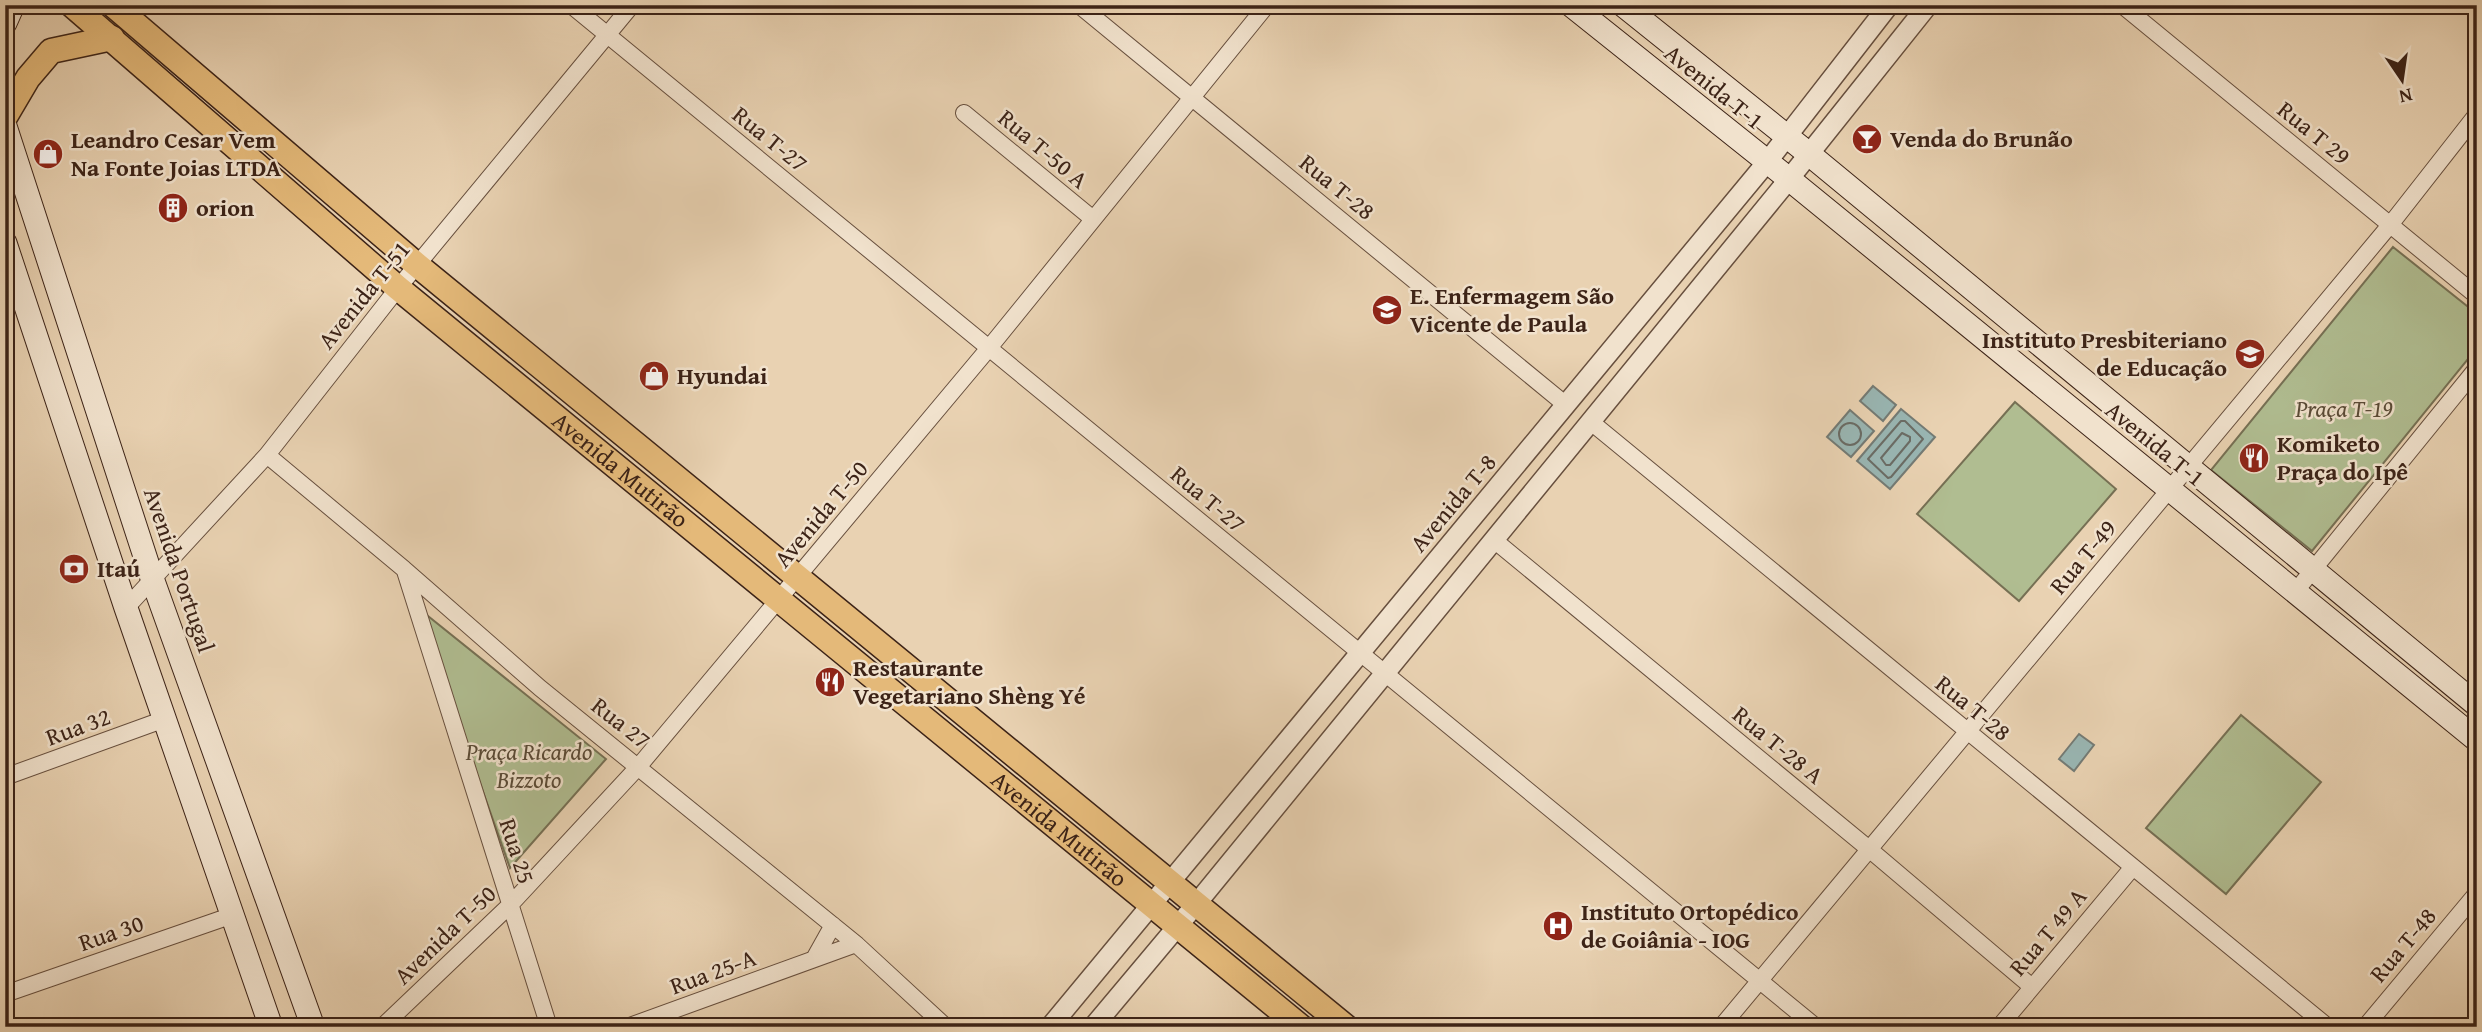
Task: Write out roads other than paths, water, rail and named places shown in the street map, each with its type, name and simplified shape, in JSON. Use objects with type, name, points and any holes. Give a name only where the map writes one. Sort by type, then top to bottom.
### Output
[{"type":"main road","points":[[5,23],[13,5]]},
{"type":"main road","name":"Avenida Mutirão","points":[[72,5],[398,288],[1301,1027]]},
{"type":"main road","name":"Avenida Mutirão","points":[[113,5],[417,265],[1346,1027]]},
{"type":"main road","name":"Avenida T-1","points":[[1571,5],[1789,179],[2477,740]]},
{"type":"main road","name":"Avenida T-1","points":[[1623,5],[1809,154],[2477,705]]},
{"type":"main road","points":[[5,117],[28,78],[51,51],[111,38]]},
{"type":"main road","name":"Avenida Portugal","points":[[5,126],[153,581],[313,1027]]},
{"type":"main road","points":[[5,243],[126,608],[271,1027]]},
{"type":"street","name":"Rua T-27","points":[[571,5],[1816,1027]]},
{"type":"street","name":"Avenida T-51","points":[[126,608],[267,455],[398,288],[632,5]]},
{"type":"street","name":"Rua T-28","points":[[1079,5],[1566,405]]},
{"type":"street","name":"Avenida T-50","points":[[382,1027],[510,905],[639,766],[989,348],[1267,5]]},
{"type":"street","name":"Avenida T-8","points":[[1050,1027],[1766,162],[1889,5]]},
{"type":"street","points":[[1093,1027],[1591,422],[1928,5]]},
{"type":"street","name":"Rua T 29","points":[[2122,5],[2477,296]]},
{"type":"street","name":"Rua T-50 A","points":[[964,113],[1093,219]]},
{"type":"street","name":"Rua T-49","points":[[1721,1027],[2390,225],[2477,114]]},
{"type":"street","points":[[2295,592],[2477,368]]},
{"type":"street","name":"Rua T-28","points":[[1591,422],[2328,1027]]},
{"type":"street","name":"Rua 27","points":[[267,455],[404,569],[540,688],[856,944],[946,1027]]},
{"type":"street","name":"Rua T-28 A","points":[[1494,540],[1870,849],[2032,987]]},
{"type":"street","name":"Rua 25","points":[[404,569],[549,1027]]},
{"type":"street","name":"Rua 32","points":[[5,777],[165,719]]},
{"type":"street","name":"Rua T 49 A","points":[[1998,1027],[2133,867]]},
{"type":"street","name":"Rua T-48","points":[[2365,1027],[2477,894]]},
{"type":"street","name":"Rua 30","points":[[5,994],[233,915]]},
{"type":"street","points":[[814,959],[833,925]]},
{"type":"street","name":"Rua 25-A","points":[[627,1027],[856,944]]},
{"type":"water","points":[[1873,386],[1896,405],[1883,421],[1860,401]]},
{"type":"water","points":[[1901,409],[1935,437],[1890,489],[1857,461]]},
{"type":"water","points":[[1850,410],[1874,431],[1851,457],[1827,437]]},
{"type":"water","points":[[2079,734],[2094,745],[2074,771],[2059,759]]},
{"type":"place","name":"Venda do Brunão","points":[[1867,139]]},
{"type":"place","name":"Leandro Cesar Vem Na Fonte Joias LTDA","points":[[48,154]]},
{"type":"place","name":"orion","points":[[173,208]]},
{"type":"place","name":"E. Enfermagem São Vicente de Paula","points":[[1387,310]]},
{"type":"place","name":"Instituto Presbiteriano de Educação","points":[[2250,354]]},
{"type":"place","name":"Hyundai","points":[[654,376]]},
{"type":"place","name":"Komiketo Praça do Ipê","points":[[2254,458]]},
{"type":"place","name":"Itaú","points":[[74,569]]},
{"type":"place","name":"Restaurante Vegetariano Shèng Yé","points":[[830,682]]},
{"type":"place","name":"Instituto Ortopédico de Goiânia - IOG","points":[[1558,926]]},
{"type":"park label","name":"Praça T-19","points":[[2344,409]]},
{"type":"park label","name":"Praça Ricardo Bizzoto","points":[[529,766]]}]
